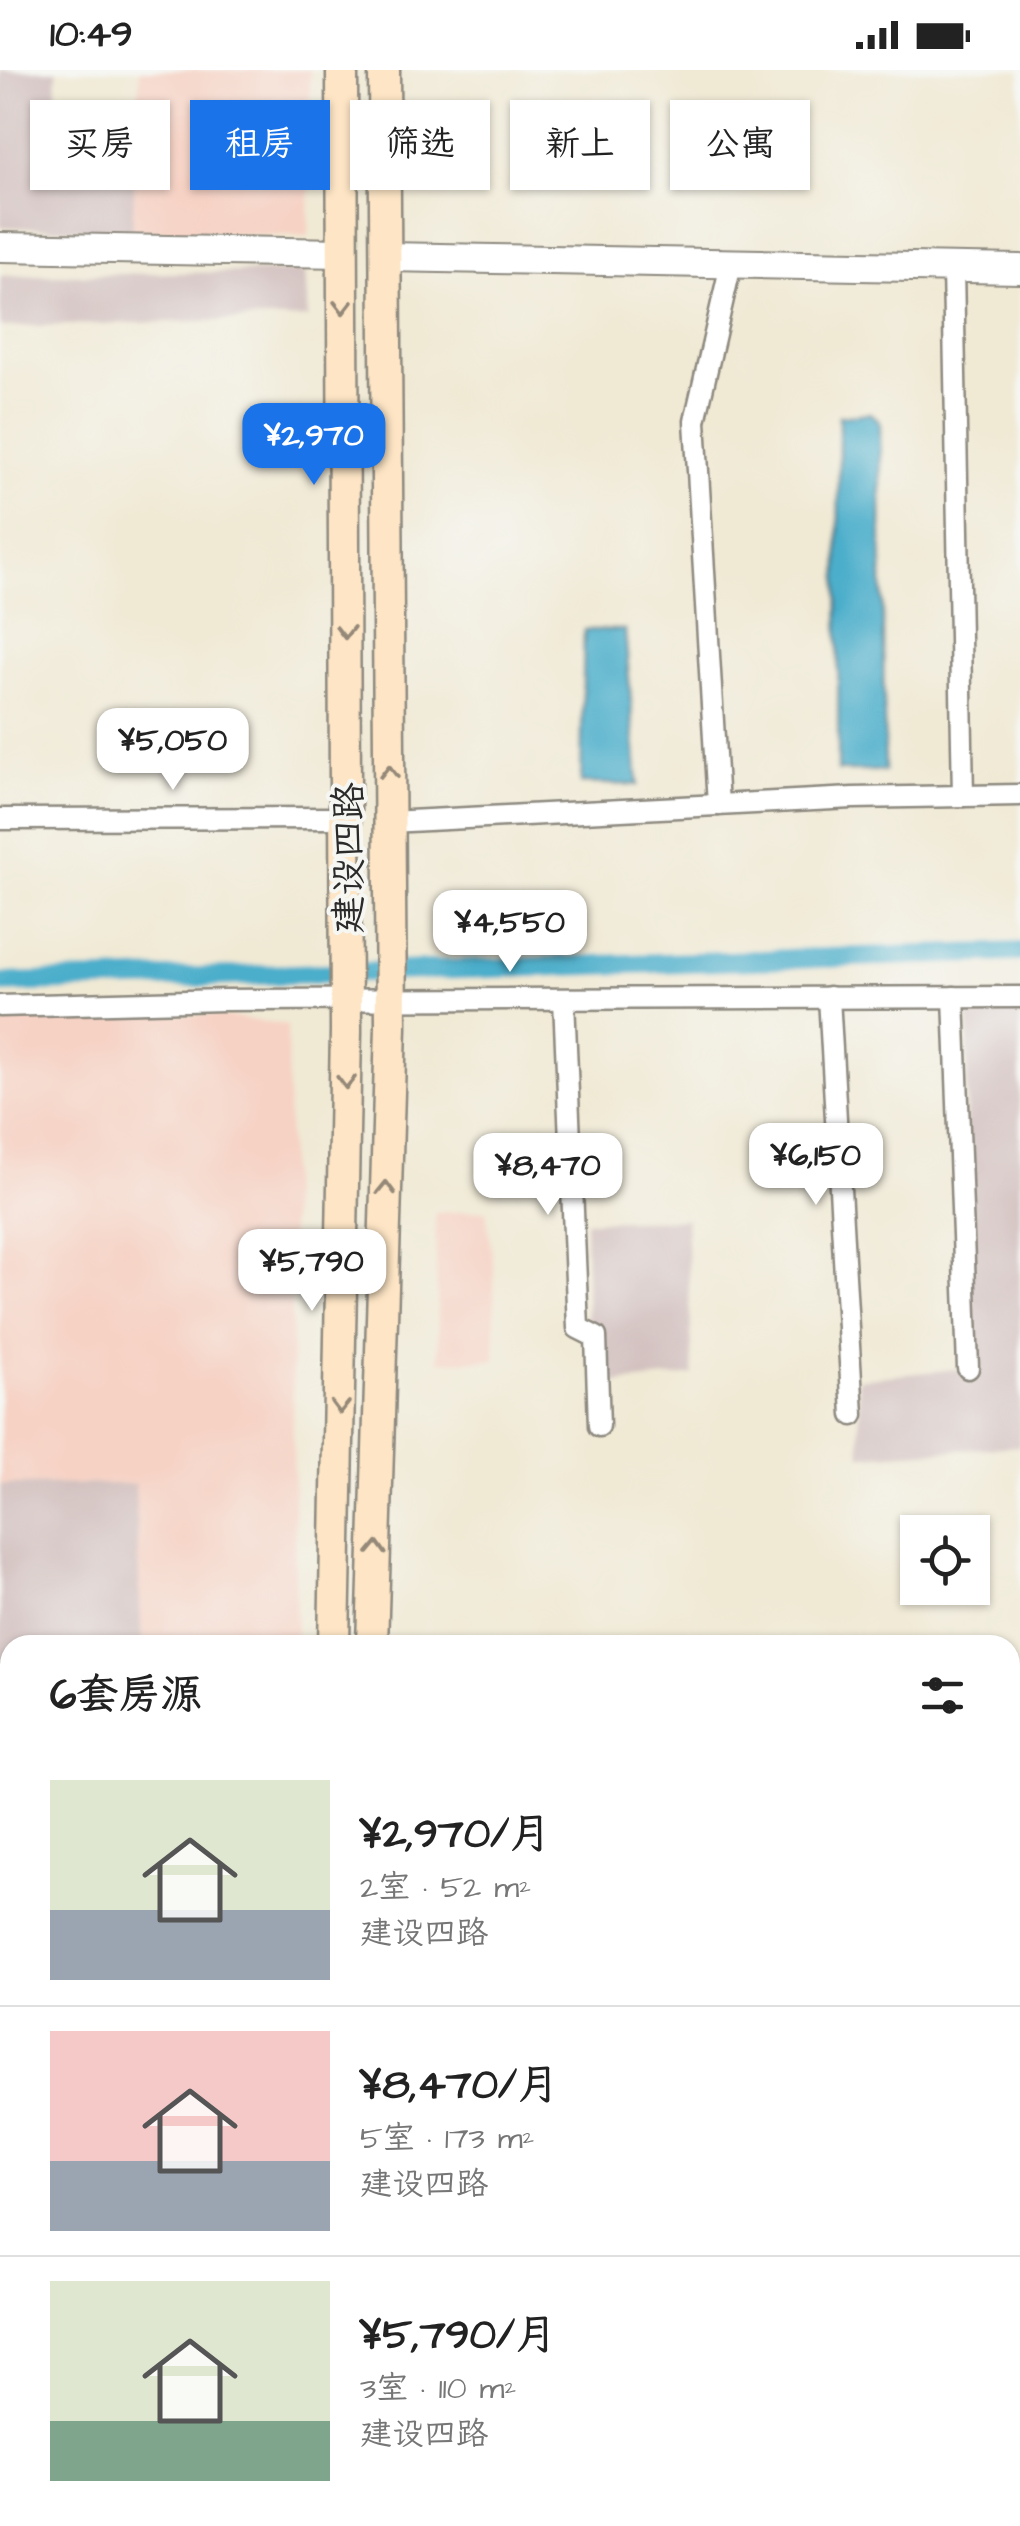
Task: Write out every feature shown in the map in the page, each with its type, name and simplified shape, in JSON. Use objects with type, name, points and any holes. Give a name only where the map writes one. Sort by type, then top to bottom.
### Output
[{"type":"main road","name":"建设四路","points":[[334,1635],[346,985],[342,70]]},
{"type":"main road","name":"建设四路","points":[[372,1635],[390,983],[384,70]]},
{"type":"street","points":[[0,248],[343,254]]},
{"type":"street","points":[[386,257],[1020,269]]},
{"type":"street","points":[[718,805],[696,422],[731,264]]},
{"type":"street","points":[[953,268],[964,796]]},
{"type":"street","points":[[389,822],[1020,794]]},
{"type":"street","points":[[0,819],[346,818]]},
{"type":"street","points":[[829,997],[853,1416]]},
{"type":"street","points":[[954,997],[968,1368]]},
{"type":"street","points":[[0,1006],[224,1000],[1020,997]]},
{"type":"street","points":[[564,1000],[578,1328],[596,1337],[599,1426]]},
{"type":"shaded area","points":[[0,70],[57,70],[56,100],[30,100],[30,190],[134,190],[132,231],[0,227]]},
{"type":"shaded area","points":[[140,70],[310,70],[310,100],[190,100],[190,190],[309,190],[309,236],[132,231],[134,190],[170,190],[170,100],[139,100]]},
{"type":"shaded area","points":[[305,271],[308,318],[0,327],[0,276]]},
{"type":"shaded area","points":[[969,1011],[1020,1013],[1020,1446],[861,1456],[858,1379],[968,1368],[963,1226]]},
{"type":"shaded area","points":[[214,1015],[287,1025],[296,1635],[142,1635],[135,1484],[0,1485],[0,1016]]},
{"type":"shaded area","points":[[486,1210],[494,1270],[495,1360],[439,1361],[435,1213]]},
{"type":"shaded area","points":[[686,1219],[693,1375],[608,1384],[603,1336],[587,1324],[585,1221]]},
{"type":"shaded area","points":[[135,1484],[142,1635],[0,1635],[0,1485]]},
{"type":"water","points":[[871,413],[880,422],[885,771],[838,771],[839,416]]},
{"type":"water","points":[[584,630],[625,630],[638,785],[581,783]]},
{"type":"waterway","points":[[0,983],[1020,952]]}]
